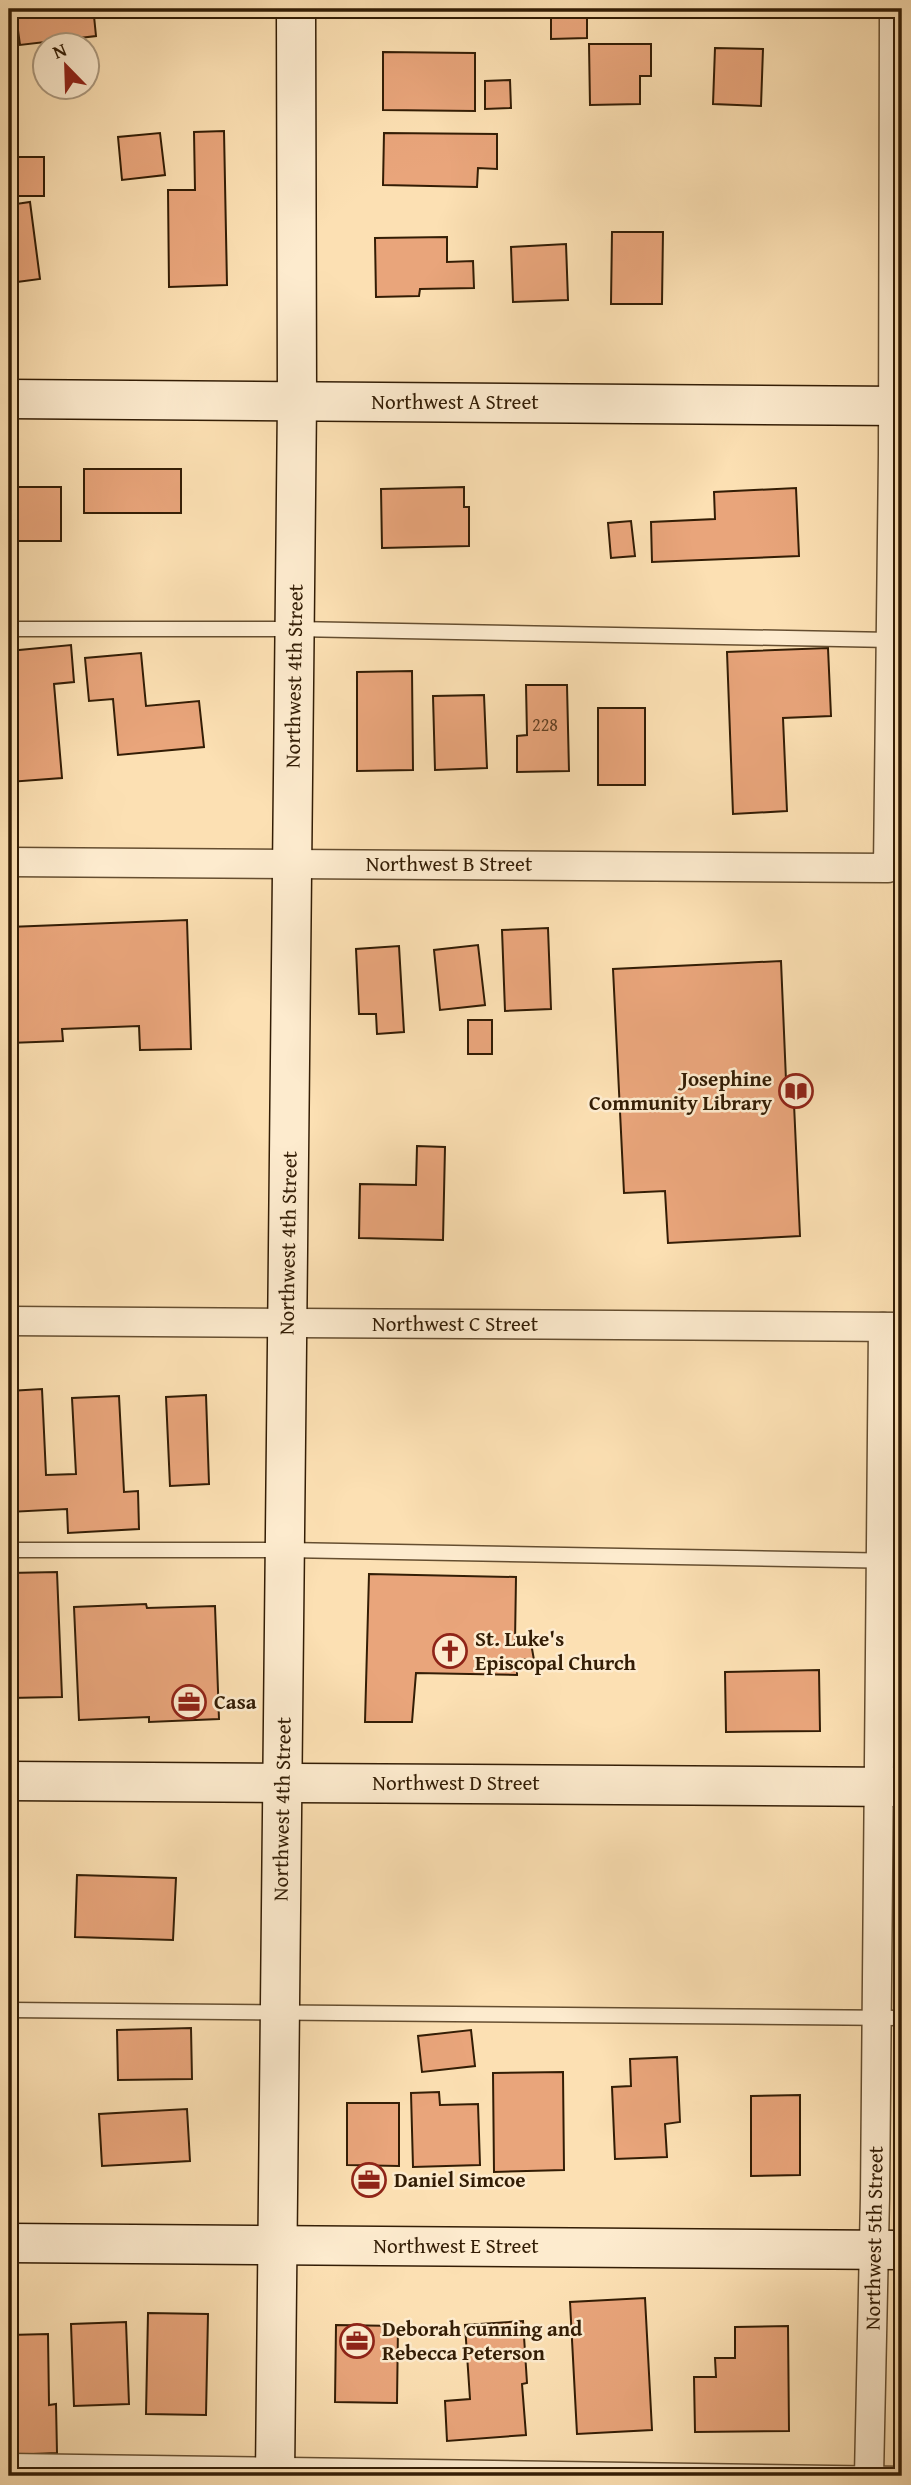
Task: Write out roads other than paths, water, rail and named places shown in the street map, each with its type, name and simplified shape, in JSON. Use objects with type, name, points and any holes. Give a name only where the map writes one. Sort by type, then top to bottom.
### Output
[{"type":"street","name":"Northwest 4th Street","points":[[275,2470],[297,401],[296,9]]},
{"type":"street","points":[[891,640],[898,406],[894,9]]},
{"type":"street","name":"Northwest A Street","points":[[9,399],[898,406]]},
{"type":"street","name":"Northwest B Street","points":[[9,862],[888,868],[891,640]]},
{"type":"street","name":"Northwest C Street","points":[[9,1321],[893,1327]]},
{"type":"street","name":"Northwest 5th Street","points":[[869,2475],[888,2250],[893,1327]]},
{"type":"street","name":"Northwest D Street","points":[[9,1780],[890,1787]]},
{"type":"street","name":"Northwest E Street","points":[[9,2243],[888,2250]]},
{"type":"lane","points":[[9,629],[295,629],[891,640]]},
{"type":"lane","points":[[9,1550],[286,1550],[892,1561]]},
{"type":"lane","points":[[9,2010],[889,2018]]},
{"type":"lane","points":[[9,2461],[275,2470],[902,2474]]},
{"type":"place","name":"Josephine Community Library","points":[[796,1091]]},
{"type":"place","name":"St. Luke's Episcopal Church","points":[[450,1651]]},
{"type":"place","name":"Casa","points":[[189,1702]]},
{"type":"place","name":"Daniel Simcoe","points":[[369,2180]]},
{"type":"place","name":"Deborah cunning and Rebecca Peterson","points":[[357,2341]]}]
